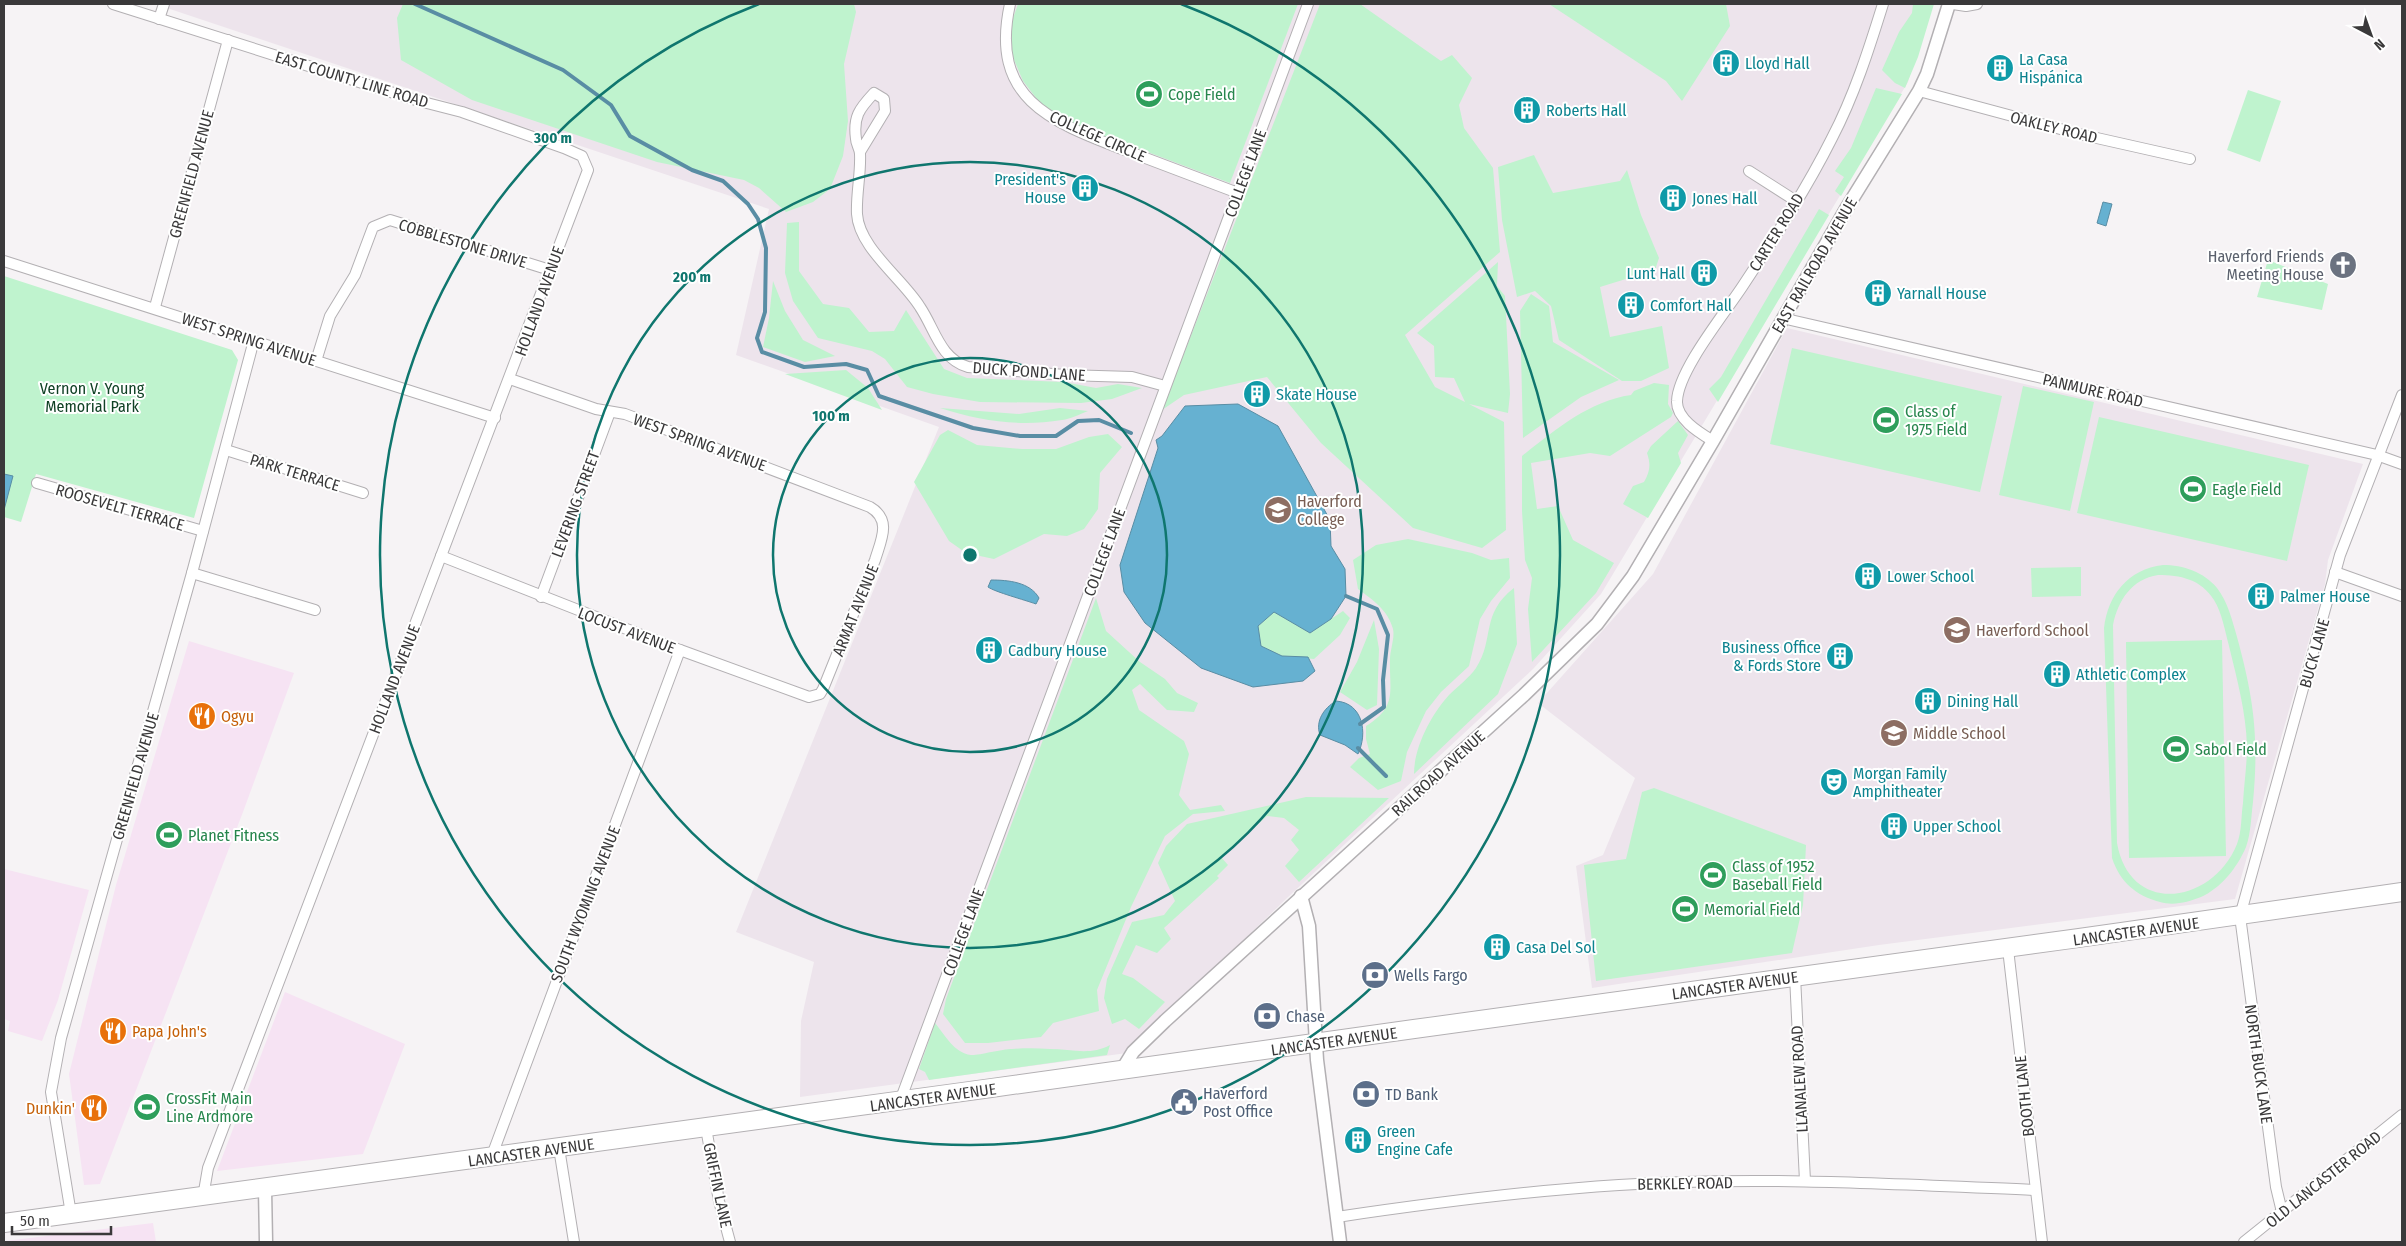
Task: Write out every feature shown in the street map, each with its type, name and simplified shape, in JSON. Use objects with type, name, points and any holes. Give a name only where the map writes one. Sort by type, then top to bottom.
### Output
[{"type":"highway","name":"LANCASTER AVENUE","points":[[4,1223],[491,1158],[1795,976],[2008,949],[2402,892]]},
{"type":"street","name":"EAST COUNTY LINE ROAD","points":[[113,4],[419,102],[462,112],[564,148],[582,156],[586,163]]},
{"type":"street","points":[[159,19],[164,4]]},
{"type":"street","name":"COLLEGE CIRCLE","points":[[1010,4],[1005,27],[1007,57],[1013,75],[1022,90],[1041,112],[1090,136],[1238,193]]},
{"type":"street","name":"COLLEGE LANE","points":[[900,1101],[1308,4]]},
{"type":"street","name":"CARTER ROAD","points":[[1713,441],[1681,415],[1677,400],[1682,378],[1796,201],[1832,138],[1855,85],[1883,4]]},
{"type":"street","name":"EAST RAILROAD AVENUE","points":[[1713,441],[1850,202],[1919,91],[1927,74],[1949,4]]},
{"type":"street","points":[[1953,4],[1966,6],[1977,4]]},
{"type":"street","name":"GREENFIELD AVENUE","points":[[155,308],[228,40]]},
{"type":"street","name":"OAKLEY ROAD","points":[[1919,91],[2079,134],[2190,159]]},
{"type":"street","name":"DUCK POND LANE","points":[[860,152],[885,111],[884,99],[874,93],[856,115],[856,141],[860,152],[857,216],[863,236],[871,249],[912,294],[949,358],[959,365],[968,367],[1065,375],[1132,377],[1165,386]]},
{"type":"street","name":"HOLLAND AVENUE","points":[[203,1197],[208,1168],[510,379],[588,170],[586,163]]},
{"type":"street","points":[[1750,172],[1796,201]]},
{"type":"street","name":"COBBLESTONE DRIVE","points":[[316,360],[330,316],[355,275],[372,227],[390,220],[550,270]]},
{"type":"street","name":"WEST SPRING AVENUE","points":[[4,260],[495,418]]},
{"type":"street","name":"PANMURE ROAD","points":[[1782,318],[2377,455],[2402,464]]},
{"type":"street","name":"GREENFIELD AVENUE","points":[[70,1214],[51,1092],[61,1038],[192,573],[254,340]]},
{"type":"street","name":"WEST SPRING AVENUE","points":[[510,379],[596,409],[633,417],[826,488],[870,507],[878,512],[883,519]]},
{"type":"street","name":"BUCK LANE","points":[[2240,916],[2335,572],[2377,455],[2402,395]]},
{"type":"street","name":"LEVERING STREET","points":[[541,597],[610,412]]},
{"type":"street","name":"RAILROAD AVENUE","points":[[1122,1070],[1133,1052],[1165,1021],[1301,896],[1488,729],[1597,624],[1633,576],[1713,441]]},
{"type":"street","name":"PARK TERRACE","points":[[226,450],[364,493]]},
{"type":"street","name":"ROOSEVELT TERRACE","points":[[37,483],[202,532]]},
{"type":"street","name":"ARMAT AVENUE","points":[[815,697],[823,689],[875,560],[882,538],[883,519]]},
{"type":"street","name":"LOCUST AVENUE","points":[[441,556],[684,652],[800,695],[815,697]]},
{"type":"street","points":[[2335,572],[2402,596]]},
{"type":"street","points":[[192,573],[315,610]]},
{"type":"street","name":"SOUTH WYOMING AVENUE","points":[[491,1158],[684,652]]},
{"type":"street","points":[[1301,896],[1309,926],[1316,1043],[1340,1242]]},
{"type":"street","name":"NORTH BUCK LANE","points":[[2240,916],[2276,1187],[2282,1212]]},
{"type":"street","name":"BOOTH LANE","points":[[2008,949],[2034,1190],[2042,1242]]},
{"type":"street","name":"LLANALEW ROAD","points":[[1795,976],[1805,1181]]},
{"type":"street","name":"OLD LANCASTER ROAD","points":[[2244,1242],[2402,1115]]},
{"type":"street","name":"GRIFFIN LANE","points":[[706,1128],[719,1201],[730,1242]]},
{"type":"street","points":[[559,1148],[574,1242]]},
{"type":"street","name":"BERKLEY ROAD","points":[[1338,1217],[1486,1196],[1620,1185],[1805,1181],[2034,1190]]},
{"type":"street","points":[[265,1189],[266,1242]]},
{"type":"shaded area","name":"Haverford College","points":[[155,4],[1930,4],[1908,82],[1601,594],[1533,669],[1287,898],[1127,1053],[800,1097],[801,1021],[814,962],[736,932],[939,427],[736,355],[769,209]]},
{"type":"shaded area","name":"Haverford School","points":[[1787,328],[2363,464],[2328,560],[2325,584],[2235,899],[1879,945],[1592,988],[1576,866],[1603,855],[1635,778],[1538,703],[1653,574]]},
{"type":"shaded area","points":[[189,641],[294,673],[243,812],[100,1184],[84,1185],[69,1074],[116,885]]},
{"type":"shaded area","points":[[4,869],[89,890],[58,1000],[42,1041],[8,1031],[10,1021],[4,1019]]},
{"type":"shaded area","points":[[285,992],[405,1044],[363,1154],[217,1171]]},
{"type":"shaded area","points":[[153,1223],[156,1242],[4,1242],[5,1241]]},
{"type":"green space","points":[[403,4],[854,4],[856,12],[844,64],[848,121],[843,156],[830,189],[813,202],[786,212],[759,188],[744,180],[657,162],[472,100],[401,60],[397,18]]},
{"type":"green space","name":"Cope Field","points":[[1018,4],[1298,4],[1230,183],[1073,124],[1043,107],[1023,81],[1012,55],[1012,21]]},
{"type":"green space","points":[[1320,4],[1360,4],[1441,61],[1452,55],[1472,78],[1459,105],[1464,128],[1493,168],[1500,252],[1405,335],[1435,387],[1465,402],[1454,378],[1435,377],[1434,346],[1417,333],[1498,262],[1497,286],[1505,296],[1510,394],[1508,413],[1469,404],[1504,422],[1506,530],[1482,548],[1413,528],[1321,443],[1267,377],[1184,395],[1162,410]]},
{"type":"green space","points":[[1549,4],[1726,4],[1730,26],[1682,101],[1666,81]]},
{"type":"green space","points":[[1913,4],[1934,4],[1918,57],[1905,88],[1895,83],[1882,70],[1899,32],[1912,13]]},
{"type":"green space","points":[[1876,88],[1902,94],[1841,196],[1835,191],[1844,177],[1835,171],[1851,148]]},
{"type":"green space","points":[[2248,90],[2281,101],[2260,162],[2227,150]]},
{"type":"green space","points":[[1534,155],[1553,193],[1620,181],[1627,170],[1641,215],[1659,258],[1655,270],[1600,287],[1610,337],[1662,326],[1669,368],[1641,381],[1622,381],[1559,340],[1551,306],[1535,291],[1517,297],[1502,220],[1498,167]]},
{"type":"green space","points":[[1819,209],[1829,215],[1718,402],[1709,389],[1721,377]]},
{"type":"green space","points":[[799,222],[799,271],[823,304],[849,308],[869,332],[894,331],[906,310],[944,369],[967,378],[1064,382],[1096,388],[1118,384],[1142,388],[1112,399],[1081,403],[980,402],[933,394],[907,387],[885,359],[872,351],[818,338],[793,301],[785,273],[787,223]]},
{"type":"green space","points":[[2268,260],[2328,284],[2322,310],[2257,297]]},
{"type":"green space","name":"Vernon V. Young Memorial Park","points":[[4,276],[232,350],[238,360],[194,518],[36,474],[21,522],[4,517]]},
{"type":"green space","points":[[773,281],[785,311],[803,340],[835,356],[805,362],[763,347],[769,318]]},
{"type":"green space","points":[[1531,294],[1549,306],[1553,342],[1619,380],[1581,397],[1523,438],[1520,311]]},
{"type":"green space","name":"Class of 1975 Field","points":[[1792,348],[2002,396],[1980,492],[1770,444]]},
{"type":"green space","points":[[846,370],[868,388],[882,410],[785,374]]},
{"type":"green space","points":[[1654,383],[1669,385],[1668,404],[1673,413],[1671,417],[1610,456],[1590,453],[1531,463],[1537,509],[1558,506],[1573,540],[1614,563],[1596,593],[1532,662],[1528,609],[1532,578],[1525,560],[1522,511],[1522,456],[1560,427],[1587,410],[1601,403],[1631,395],[1634,391]]},
{"type":"green space","points":[[2023,386],[2094,402],[2070,511],[1999,495]]},
{"type":"green space","points":[[940,408],[1019,414],[1060,408],[1088,411],[1062,420],[1015,423],[970,416]]},
{"type":"green space","name":"Eagle Field","points":[[2099,417],[2309,465],[2287,561],[2077,513]]},
{"type":"green space","points":[[1678,421],[1688,435],[1678,453],[1681,463],[1648,518],[1623,504],[1633,486],[1644,482],[1646,478],[1649,471],[1647,453],[1651,446]]},
{"type":"green space","points":[[948,430],[977,445],[1022,449],[1056,449],[1089,437],[1108,434],[1122,447],[1100,473],[1098,509],[1084,529],[1067,536],[1044,534],[994,559],[966,553],[949,541],[914,482],[940,435]]},
{"type":"green space","points":[[1408,539],[1472,553],[1491,560],[1509,558],[1510,578],[1491,601],[1480,619],[1469,666],[1441,692],[1426,711],[1407,752],[1401,781],[1378,790],[1350,767],[1359,758],[1370,754],[1366,739],[1366,726],[1383,712],[1390,697],[1390,659],[1393,629],[1384,611],[1358,589],[1353,560],[1376,545]]},
{"type":"green space","points":[[2171,565],[2193,570],[2212,582],[2221,593],[2237,637],[2248,680],[2254,719],[2255,779],[2251,825],[2246,847],[2233,870],[2222,883],[2201,897],[2176,903],[2160,902],[2136,892],[2124,881],[2115,867],[2112,858],[2104,628],[2110,605],[2122,586],[2130,578],[2151,568]],"holes":[[[2166,575],[2182,577],[2203,587],[2217,605],[2225,628],[2241,696],[2247,746],[2240,834],[2237,844],[2225,864],[2210,880],[2192,890],[2173,894],[2154,892],[2138,883],[2125,867],[2117,843],[2113,625],[2118,607],[2134,586],[2149,577]]]},
{"type":"green space","points":[[2081,567],[2081,596],[2032,597],[2031,568]]},
{"type":"green space","points":[[1514,588],[1517,644],[1498,694],[1414,774],[1420,742],[1430,722],[1442,703],[1476,668],[1482,657],[1496,607]]},
{"type":"green space","points":[[1096,598],[1106,631],[1140,662],[1165,679],[1177,693],[1198,703],[1194,712],[1167,710],[1140,684],[1132,690],[1139,710],[1184,741],[1189,754],[1179,795],[1190,810],[1221,805],[1225,811],[1193,814],[1165,836],[1131,907],[1097,990],[1099,1011],[1053,1023],[1041,1037],[988,1043],[965,1043],[943,1014],[946,999]]},
{"type":"green space","points":[[1343,611],[1350,618],[1340,635],[1314,659],[1282,656],[1261,646],[1258,626],[1274,612],[1310,633]]},
{"type":"green space","points":[[1374,620],[1379,649],[1377,705],[1367,710],[1340,692],[1357,662]]},
{"type":"green space","name":"Sabol Field","points":[[2222,640],[2226,856],[2129,858],[2126,642]]},
{"type":"green space","name":"Memorial Field","points":[[1654,788],[1806,845],[1803,905],[1792,953],[1596,981],[1584,865],[1626,859],[1642,792]]},
{"type":"green space","points":[[1306,797],[1389,798],[1299,882],[1285,866],[1299,850],[1291,840],[1299,830],[1284,818],[1267,816],[1221,857],[1228,865],[1217,876],[1219,878],[1164,928],[1171,939],[1157,953],[1136,945],[1122,974],[1133,978],[1165,1002],[1139,1029],[1125,1019],[1112,1024],[1104,998],[1107,979],[1132,922],[1164,915],[1175,901],[1158,863],[1166,846],[1187,824]]},
{"type":"green space","points":[[935,1023],[955,1047],[965,1054],[971,1055],[1021,1048],[1088,1051],[1110,1045],[1107,1055],[929,1080],[925,1072],[919,1069]]},
{"type":"water","points":[[2103,202],[2112,204],[2106,226],[2097,223]]},
{"type":"water","points":[[1238,404],[1278,426],[1330,520],[1331,546],[1345,569],[1346,596],[1331,619],[1310,633],[1274,612],[1258,626],[1261,646],[1282,656],[1308,657],[1315,671],[1303,681],[1253,687],[1201,668],[1145,623],[1124,592],[1120,565],[1158,448],[1156,440],[1162,436],[1185,406]]},
{"type":"water","points":[[4,474],[13,476],[4,510]]},
{"type":"water","points":[[991,580],[1011,581],[1024,585],[1030,588],[1039,598],[1036,604],[997,591],[988,587]]},
{"type":"water","points":[[1336,701],[1352,707],[1361,720],[1363,737],[1358,754],[1345,745],[1320,735],[1319,725],[1322,715]]},
{"type":"waterway","points":[[415,4],[563,70],[611,105],[630,136],[692,170],[723,181],[748,204],[758,219],[766,248],[765,312],[757,338],[762,352],[804,367],[846,364],[867,370],[879,396],[973,428],[1020,436],[1056,436],[1078,421],[1099,420],[1131,433]]},
{"type":"waterway","points":[[1346,596],[1377,609],[1388,635],[1383,680],[1384,707],[1360,724]]},
{"type":"waterway","points":[[1358,748],[1386,776]]},
{"type":"place","name":"Lloyd Hall","points":[[1726,63]]},
{"type":"place","name":"La Casa Hispánica","points":[[2000,68]]},
{"type":"place","name":"Cope Field","points":[[1149,94]]},
{"type":"place","name":"Roberts Hall","points":[[1527,110]]},
{"type":"place","name":"President's House","points":[[1085,188]]},
{"type":"place","name":"Jones Hall","points":[[1673,198]]},
{"type":"place","name":"Haverford Friends Meeting House","points":[[2343,265]]},
{"type":"place","name":"Lunt Hall","points":[[1704,273]]},
{"type":"place","name":"Yarnall House","points":[[1878,293]]},
{"type":"place","name":"Comfort Hall","points":[[1631,305]]},
{"type":"place","name":"Skate House","points":[[1257,394]]},
{"type":"place","name":"Class of 1975 Field","points":[[1886,420]]},
{"type":"place","name":"Eagle Field","points":[[2193,489]]},
{"type":"place","name":"Haverford College","points":[[1278,510]]},
{"type":"place","name":"Lower School","points":[[1868,576]]},
{"type":"place","name":"Palmer House","points":[[2261,596]]},
{"type":"place","name":"Haverford School","points":[[1957,630]]},
{"type":"place","name":"Cadbury House","points":[[989,650]]},
{"type":"place","name":"Business Office & Fords Store","points":[[1840,656]]},
{"type":"place","name":"Athletic Complex","points":[[2057,674]]},
{"type":"place","name":"Dining Hall","points":[[1928,701]]},
{"type":"place","name":"Ogyu","points":[[202,716]]},
{"type":"place","name":"Middle School","points":[[1894,733]]},
{"type":"place","name":"Sabol Field","points":[[2176,749]]},
{"type":"place","name":"Morgan Family Amphitheater","points":[[1834,782]]},
{"type":"place","name":"Upper School","points":[[1894,826]]},
{"type":"place","name":"Planet Fitness","points":[[169,835]]},
{"type":"place","name":"Class of 1952 Baseball Field","points":[[1713,875]]},
{"type":"place","name":"Memorial Field","points":[[1685,909]]},
{"type":"place","name":"Casa Del Sol","points":[[1497,947]]},
{"type":"place","name":"Wells Fargo","points":[[1375,975]]},
{"type":"place","name":"Chase","points":[[1267,1016]]},
{"type":"place","name":"Papa John's","points":[[113,1031]]},
{"type":"place","name":"TD Bank","points":[[1366,1094]]},
{"type":"place","name":"Haverford Post Office","points":[[1184,1102]]},
{"type":"place","name":"CrossFit Main Line Ardmore","points":[[147,1107]]},
{"type":"place","name":"Dunkin'","points":[[94,1108]]},
{"type":"place","name":"Green Engine Cafe","points":[[1358,1140]]}]
